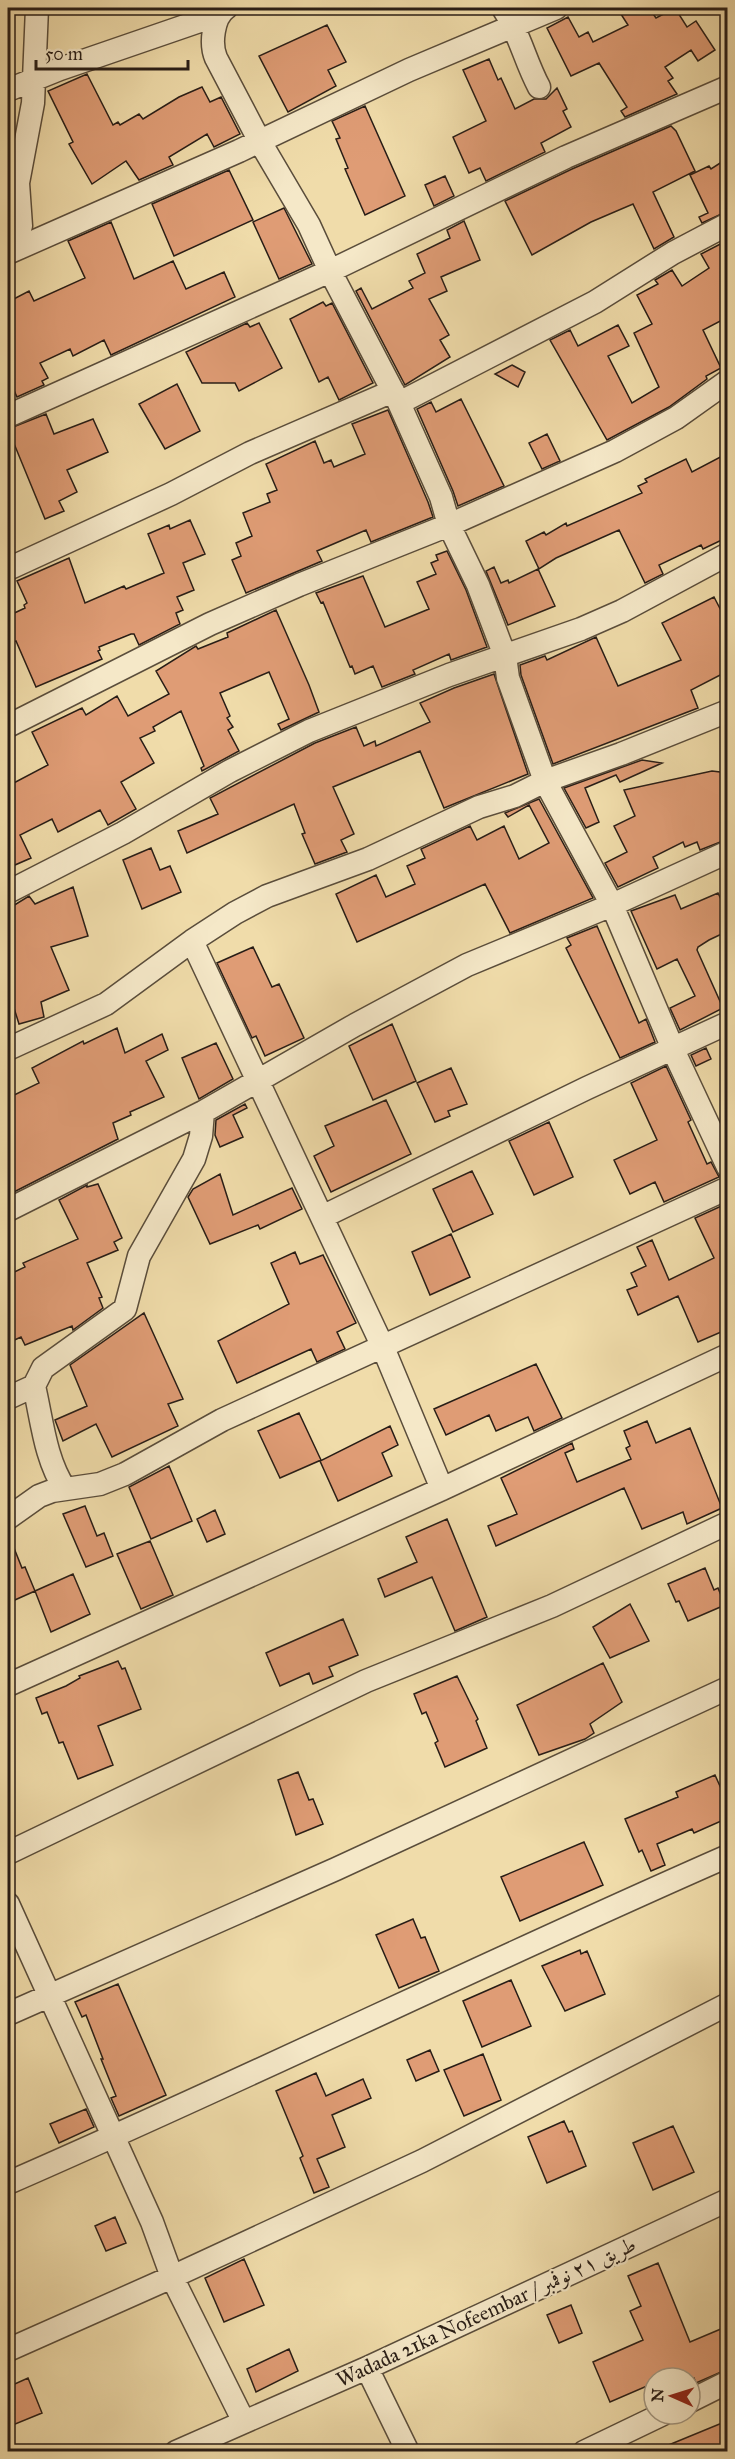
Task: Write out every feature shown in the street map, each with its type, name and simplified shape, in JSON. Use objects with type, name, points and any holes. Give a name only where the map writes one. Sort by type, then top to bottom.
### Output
[{"type":"street","points":[[9,253],[21,226],[18,183],[31,114],[37,8]]},
{"type":"street","points":[[502,8],[514,27],[529,68],[539,87]]},
{"type":"street","points":[[9,253],[239,151],[409,70],[556,8]]},
{"type":"street","points":[[8,90],[34,78],[223,11]]},
{"type":"street","points":[[223,11],[212,48],[259,140],[309,225],[330,272],[396,397],[441,496],[449,525],[478,585],[505,656],[508,678],[545,781],[612,905],[673,1048],[728,1167]]},
{"type":"street","points":[[8,416],[330,272],[566,157],[728,87]]},
{"type":"street","points":[[8,569],[171,494],[250,453],[396,397],[595,302],[673,254],[728,224]]},
{"type":"street","points":[[8,726],[210,624],[299,585],[449,525],[615,451],[676,418],[728,381]]},
{"type":"street","points":[[8,892],[123,833],[230,771],[309,732],[449,675],[581,629],[622,611],[728,554]]},
{"type":"street","points":[[8,1049],[106,1004],[192,941],[235,913],[267,896],[368,859],[478,807],[514,796],[545,781],[621,754],[728,711]]},
{"type":"street","points":[[8,1210],[203,1112],[355,1025],[467,965],[612,905],[728,852]]},
{"type":"street","points":[[192,941],[382,1345],[442,1489]]},
{"type":"street","points":[[322,1217],[728,1023]]},
{"type":"street","points":[[65,1489],[48,1455],[34,1386],[43,1368],[125,1309],[139,1256],[194,1159],[201,1136],[203,1112]]},
{"type":"street","points":[[8,1518],[39,1496],[65,1489],[100,1484],[125,1474],[222,1420],[728,1188]]},
{"type":"street","points":[[8,1685],[442,1489],[728,1355]]},
{"type":"street","points":[[8,1398],[34,1386]]},
{"type":"street","points":[[8,1853],[366,1681],[552,1606],[728,1523]]},
{"type":"street","points":[[8,2014],[336,1869],[728,1688]]},
{"type":"street","points":[[8,2183],[113,2137],[424,1992],[728,1856]]},
{"type":"street","points":[[8,1904],[152,2222],[172,2277],[244,2422]]},
{"type":"street","points":[[8,2350],[422,2161],[728,2004]]},
{"type":"street","name":"Wadada 21ka Nofeembar / طريق ٢١ نوفمبر","points":[[176,2451],[367,2368],[728,2200]]},
{"type":"street","points":[[367,2368],[408,2451]]},
{"type":"street","points":[[702,2395],[728,2382]]},
{"type":"street","points":[[584,2451],[642,2424]]},
{"type":"building","points":[[617,8],[649,8],[656,18],[675,8],[687,27],[696,21],[715,50],[698,61],[691,50],[665,67],[673,78],[668,81],[677,94],[625,117],[621,111],[627,107],[599,63],[571,76],[547,28],[568,17],[579,37],[588,32],[593,42],[628,25]]},
{"type":"building","points":[[327,25],[346,62],[328,70],[336,86],[288,112],[259,56]]},
{"type":"building","points":[[489,59],[498,80],[501,78],[515,109],[534,99],[546,99],[557,88],[567,109],[563,111],[571,127],[541,143],[545,152],[486,181],[480,168],[469,173],[453,137],[486,121],[463,70]]},
{"type":"building","points":[[87,74],[113,125],[118,122],[120,125],[139,114],[143,119],[179,97],[202,87],[210,102],[221,97],[240,134],[214,147],[207,134],[169,157],[173,165],[139,180],[126,161],[92,184],[69,144],[73,142],[48,91]]},
{"type":"building","points":[[365,106],[405,196],[365,215],[345,169],[348,168],[336,139],[340,138],[332,121]]},
{"type":"building","points":[[671,126],[676,131],[695,171],[653,192],[674,237],[654,249],[633,204],[591,222],[532,255],[505,201]]},
{"type":"building","points":[[728,158],[728,211],[702,223],[699,217],[708,213],[690,175],[709,166],[711,169]]},
{"type":"building","points":[[229,170],[253,220],[174,256],[152,204]]},
{"type":"building","points":[[445,176],[454,196],[434,206],[425,185]]},
{"type":"building","points":[[284,208],[312,264],[279,279],[253,222]]},
{"type":"building","points":[[464,221],[480,260],[441,277],[447,291],[429,299],[449,335],[440,340],[450,357],[405,385],[356,291],[361,288],[372,309],[413,288],[409,281],[425,273],[417,254],[450,238],[447,230]]},
{"type":"building","points":[[111,222],[134,279],[173,261],[186,289],[224,272],[235,297],[111,355],[104,340],[73,356],[70,349],[40,363],[48,378],[42,381],[44,385],[17,397],[8,377],[8,302],[29,291],[34,301],[85,278],[68,241]]},
{"type":"building","points":[[728,240],[728,317],[703,330],[721,368],[706,376],[707,379],[669,407],[607,440],[550,340],[570,330],[578,346],[618,325],[629,346],[608,356],[632,403],[659,387],[634,333],[652,324],[637,295],[658,284],[655,280],[672,270],[682,286],[709,268],[701,254]]},
{"type":"building","points":[[323,302],[326,306],[332,303],[373,383],[339,400],[328,377],[319,382],[290,319]]},
{"type":"building","points":[[247,323],[250,327],[259,323],[282,368],[239,391],[235,383],[202,383],[186,352]]},
{"type":"building","points":[[512,365],[525,372],[518,387],[495,374]]},
{"type":"building","points":[[177,384],[200,431],[165,449],[139,404]]},
{"type":"building","points":[[461,399],[504,486],[458,506],[417,409],[431,402],[436,412]]},
{"type":"building","points":[[388,410],[433,517],[371,542],[366,530],[317,551],[322,561],[246,593],[232,560],[241,556],[236,543],[252,536],[243,513],[270,502],[267,494],[277,490],[266,464],[315,441],[324,463],[331,460],[334,467],[365,454],[352,424]]},
{"type":"building","points":[[46,414],[54,434],[93,419],[108,452],[67,470],[77,492],[59,501],[64,511],[45,519],[8,429]]},
{"type":"building","points":[[547,434],[560,461],[542,469],[529,443]]},
{"type":"building","points":[[728,453],[728,537],[703,549],[701,545],[659,565],[663,574],[645,583],[619,530],[556,558],[539,569],[526,541],[544,532],[546,535],[566,523],[567,526],[642,493],[638,486],[647,482],[645,479],[686,459],[692,472]]},
{"type":"building","points":[[190,520],[205,554],[183,563],[194,590],[177,597],[183,610],[176,613],[180,624],[139,645],[134,634],[131,634],[99,647],[98,651],[102,659],[36,687],[16,641],[8,644],[8,616],[25,608],[24,605],[27,603],[17,581],[69,558],[85,603],[124,586],[126,589],[164,573],[148,534],[169,525],[170,529]]},
{"type":"building","points":[[447,551],[466,590],[487,647],[451,660],[449,654],[413,670],[415,674],[382,687],[373,666],[355,674],[323,602],[321,603],[316,593],[363,576],[385,627],[429,609],[417,582],[436,574],[431,563],[438,560],[436,555]]},
{"type":"building","points":[[494,567],[501,583],[508,580],[509,583],[538,569],[555,606],[508,625],[486,571]]},
{"type":"building","points":[[714,597],[728,624],[728,671],[691,690],[698,708],[553,764],[521,675],[520,665],[545,656],[547,660],[596,637],[618,686],[681,660],[662,623]]},
{"type":"building","points":[[276,610],[319,712],[281,730],[278,724],[289,719],[269,672],[220,693],[230,716],[227,718],[233,727],[228,730],[239,751],[202,771],[201,768],[204,766],[181,711],[153,727],[155,731],[140,738],[154,763],[121,782],[136,809],[108,825],[100,810],[58,832],[52,819],[20,835],[31,858],[8,868],[8,786],[48,765],[32,732],[82,708],[86,715],[117,696],[128,716],[169,694],[156,671],[196,646],[198,649],[228,637],[227,633]]},
{"type":"building","points":[[494,674],[528,774],[444,808],[420,751],[333,787],[354,834],[341,840],[347,852],[315,864],[302,834],[305,833],[294,804],[187,853],[178,831],[218,814],[210,798],[315,743],[356,727],[364,746],[375,741],[376,746],[430,722],[420,703]]},
{"type":"building","points":[[642,760],[662,763],[620,782],[616,775],[585,788],[599,822],[586,828],[564,788]]},
{"type":"building","points":[[712,771],[728,773],[728,839],[700,850],[697,842],[685,847],[683,842],[653,857],[658,868],[618,887],[605,863],[627,852],[614,826],[635,816],[624,790]]},
{"type":"building","points":[[539,799],[593,898],[510,933],[485,884],[357,942],[336,894],[376,875],[386,897],[415,884],[407,866],[425,858],[421,849],[470,826],[477,840],[504,826],[519,859],[549,843],[529,805],[508,817],[505,813]]},
{"type":"building","points":[[151,848],[160,870],[170,866],[181,892],[142,909],[123,860]]},
{"type":"building","points":[[73,887],[88,936],[51,947],[69,990],[41,1002],[44,1017],[19,1024],[14,1008],[8,1011],[8,909],[29,896],[35,904]]},
{"type":"building","points":[[718,893],[728,914],[728,931],[709,940],[697,950],[723,1008],[680,1030],[670,1008],[695,996],[677,959],[657,969],[631,911],[675,895],[681,909]]},
{"type":"building","points":[[597,926],[639,1023],[646,1019],[655,1042],[620,1058],[566,948],[571,945],[567,938]]},
{"type":"building","points":[[253,947],[272,987],[279,984],[304,1038],[265,1056],[256,1036],[252,1038],[217,963]]},
{"type":"building","points":[[392,1024],[416,1081],[373,1100],[349,1046]]},
{"type":"building","points":[[117,1028],[125,1053],[162,1034],[168,1050],[146,1061],[164,1097],[130,1112],[131,1115],[113,1123],[118,1139],[8,1195],[8,1098],[39,1083],[32,1068],[83,1041],[84,1044]]},
{"type":"building","points":[[216,1043],[233,1079],[199,1099],[182,1058]]},
{"type":"building","points":[[706,1048],[711,1059],[696,1066],[691,1055]]},
{"type":"building","points":[[666,1066],[691,1120],[688,1122],[707,1164],[711,1162],[719,1177],[664,1202],[655,1182],[630,1194],[614,1160],[657,1140],[631,1083]]},
{"type":"building","points":[[451,1068],[467,1104],[448,1111],[450,1116],[435,1122],[417,1083]]},
{"type":"building","points":[[386,1100],[411,1154],[331,1192],[314,1156],[334,1146],[325,1126]]},
{"type":"building","points":[[245,1104],[247,1108],[233,1115],[243,1137],[220,1147],[215,1135],[216,1120]]},
{"type":"building","points":[[549,1122],[573,1177],[534,1195],[509,1141]]},
{"type":"building","points":[[472,1171],[493,1214],[453,1232],[433,1189]]},
{"type":"building","points":[[220,1174],[233,1215],[292,1188],[302,1209],[260,1229],[258,1225],[210,1244],[188,1197],[193,1189]]},
{"type":"building","points":[[98,1184],[122,1238],[114,1242],[118,1250],[87,1263],[102,1297],[99,1298],[103,1308],[73,1330],[72,1326],[25,1345],[21,1337],[8,1343],[8,1275],[25,1267],[23,1263],[78,1239],[59,1200],[87,1185],[87,1187]]},
{"type":"building","points":[[728,1203],[728,1218],[723,1221],[728,1231],[728,1329],[698,1342],[678,1296],[638,1315],[627,1290],[637,1286],[631,1273],[646,1266],[637,1247],[652,1240],[669,1280],[714,1258],[695,1218]]},
{"type":"building","points":[[451,1234],[470,1277],[430,1295],[412,1252]]},
{"type":"building","points":[[295,1252],[300,1264],[323,1255],[356,1323],[337,1332],[345,1349],[317,1362],[311,1349],[237,1383],[218,1341],[289,1304],[271,1263]]},
{"type":"building","points":[[144,1313],[183,1399],[168,1404],[178,1426],[112,1457],[96,1424],[63,1441],[55,1420],[87,1406],[70,1365]]},
{"type":"building","points":[[536,1364],[562,1418],[534,1431],[528,1417],[496,1431],[489,1415],[446,1435],[434,1409]]},
{"type":"building","points":[[299,1413],[321,1460],[280,1478],[258,1431]]},
{"type":"building","points":[[647,1421],[656,1443],[690,1428],[722,1508],[687,1524],[683,1512],[642,1529],[624,1488],[496,1546],[488,1526],[517,1514],[501,1478],[572,1443],[574,1449],[565,1453],[577,1482],[631,1459],[626,1448],[630,1446],[624,1431]]},
{"type":"building","points":[[390,1426],[398,1445],[382,1453],[392,1476],[338,1501],[320,1461]]},
{"type":"building","points":[[169,1466],[192,1521],[151,1539],[129,1487]]},
{"type":"building","points":[[85,1506],[97,1536],[104,1533],[113,1556],[86,1567],[63,1514]]},
{"type":"building","points":[[215,1510],[225,1534],[207,1542],[197,1519]]},
{"type":"building","points":[[447,1519],[487,1617],[455,1631],[432,1577],[385,1597],[378,1579],[417,1562],[406,1537]]},
{"type":"building","points":[[8,1533],[22,1568],[25,1567],[35,1591],[8,1603]]},
{"type":"building","points":[[150,1541],[173,1595],[141,1609],[117,1554]]},
{"type":"building","points":[[705,1568],[714,1590],[718,1588],[725,1605],[688,1621],[668,1584]]},
{"type":"building","points":[[73,1574],[90,1614],[51,1632],[35,1591]]},
{"type":"building","points":[[630,1604],[649,1641],[610,1658],[593,1627]]},
{"type":"building","points":[[343,1619],[358,1655],[329,1667],[333,1676],[313,1684],[309,1673],[280,1686],[266,1653]]},
{"type":"building","points":[[118,1661],[122,1669],[125,1668],[141,1709],[98,1726],[113,1765],[78,1779],[63,1742],[59,1743],[47,1712],[42,1714],[36,1698],[66,1686],[80,1678],[79,1676]]},
{"type":"building","points":[[603,1663],[622,1702],[590,1724],[594,1733],[585,1739],[539,1755],[517,1705]]},
{"type":"building","points":[[457,1676],[478,1719],[476,1721],[487,1748],[445,1767],[435,1743],[438,1741],[426,1712],[422,1714],[414,1694]]},
{"type":"building","points":[[298,1772],[309,1800],[313,1799],[323,1824],[296,1835],[278,1780]]},
{"type":"building","points":[[715,1775],[728,1804],[728,1818],[694,1833],[692,1829],[657,1844],[665,1865],[651,1871],[642,1850],[639,1852],[625,1819],[678,1797],[676,1792]]},
{"type":"building","points":[[584,1842],[603,1885],[520,1921],[501,1877]]},
{"type":"building","points":[[413,1919],[421,1938],[425,1937],[439,1971],[399,1988],[376,1935]]},
{"type":"building","points":[[580,1950],[581,1954],[587,1951],[605,1994],[565,2011],[542,1966]]},
{"type":"building","points":[[511,1980],[531,2026],[482,2047],[463,2001]]},
{"type":"building","points":[[118,1984],[166,2095],[119,2116],[111,2098],[116,2096],[101,2059],[103,2059],[86,2015],[82,2017],[75,2002]]},
{"type":"building","points":[[430,2050],[439,2071],[416,2081],[407,2060]]},
{"type":"building","points":[[483,2054],[501,2100],[464,2116],[444,2070]]},
{"type":"building","points":[[316,2073],[326,2096],[363,2079],[371,2098],[332,2115],[345,2147],[317,2159],[329,2187],[314,2193],[300,2158],[303,2156],[276,2091]]},
{"type":"building","points":[[86,2109],[94,2127],[59,2143],[50,2124]]},
{"type":"building","points":[[564,2121],[569,2132],[572,2131],[586,2166],[547,2183],[528,2137]]},
{"type":"building","points":[[673,2126],[694,2172],[653,2190],[633,2143]]},
{"type":"building","points":[[115,2217],[126,2243],[106,2251],[95,2226]]},
{"type":"building","points":[[244,2259],[264,2305],[224,2322],[205,2278]]},
{"type":"building","points":[[658,2263],[690,2342],[728,2326],[728,2369],[702,2380],[702,2366],[642,2366],[642,2388],[610,2402],[593,2362],[643,2340],[630,2311],[641,2306],[628,2276]]},
{"type":"building","points":[[571,2305],[582,2333],[559,2343],[547,2315]]},
{"type":"building","points":[[289,2349],[298,2371],[256,2392],[247,2369]]},
{"type":"building","points":[[28,2378],[42,2413],[8,2427],[8,2387]]},
{"type":"building","points":[[722,2423],[728,2436],[728,2451],[654,2451]]}]
